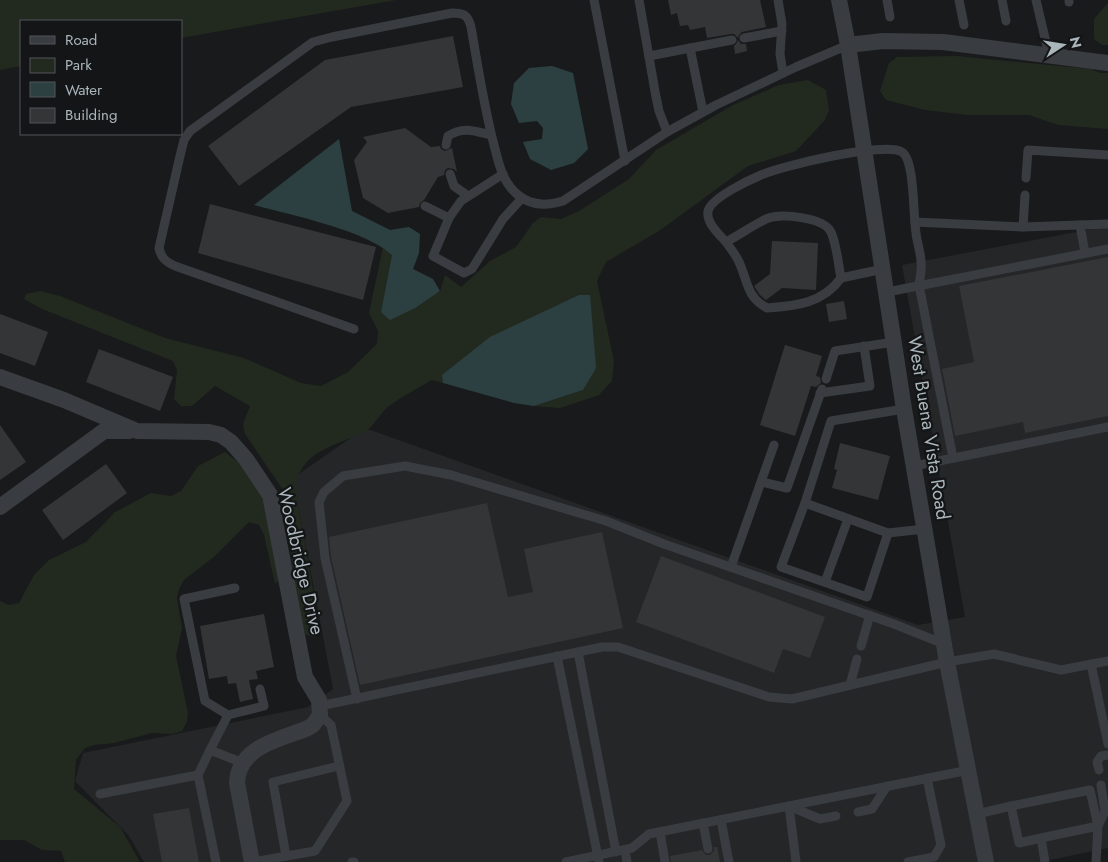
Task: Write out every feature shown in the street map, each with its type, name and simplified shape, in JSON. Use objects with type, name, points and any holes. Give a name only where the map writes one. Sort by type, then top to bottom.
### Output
[{"type":"street","name":"West Buena Vista Road","points":[[839,0],[865,151],[904,409],[947,662],[986,862]]},
{"type":"street","points":[[848,45],[883,41],[927,41],[1108,63]]},
{"type":"street","name":"Woodbridge Drive","points":[[0,377],[64,400],[137,431],[209,432],[221,436],[236,448],[270,495],[305,677],[319,700],[320,711]]},
{"type":"street","points":[[0,507],[104,431],[137,431]]},
{"type":"street","points":[[253,862],[238,783],[239,772],[243,763],[254,750],[306,729],[313,724],[320,711]]},
{"type":"lane","points":[[594,0],[625,160]]},
{"type":"lane","points":[[638,0],[659,110],[668,132]]},
{"type":"lane","points":[[778,0],[782,31],[780,54],[783,73]]},
{"type":"lane","points":[[887,0],[890,17]]},
{"type":"lane","points":[[959,0],[964,25]]},
{"type":"lane","points":[[1002,0],[1006,21]]},
{"type":"lane","points":[[1036,0],[1049,55]]},
{"type":"lane","points":[[354,328],[166,262],[160,254],[160,239],[180,156],[184,140],[190,130],[313,42],[442,15],[462,13],[468,18],[471,27],[491,135],[503,174],[512,190],[522,198],[538,205],[551,205],[563,201],[668,132],[703,112],[783,73],[848,45]]},
{"type":"lane","points":[[744,38],[782,31]]},
{"type":"lane","points":[[649,56],[732,40]]},
{"type":"lane","points":[[690,48],[703,112]]},
{"type":"lane","points":[[446,145],[448,136],[456,131],[466,129],[491,135]]},
{"type":"lane","points":[[883,269],[841,278],[825,295],[814,300],[767,308],[747,289],[738,260],[708,217],[709,208],[718,198],[761,174],[794,164],[865,151],[892,149],[902,152],[908,160],[914,222],[922,263],[919,285],[953,458]]},
{"type":"lane","points":[[1026,178],[1028,150],[1108,155]]},
{"type":"lane","points":[[450,174],[454,186],[468,196]]},
{"type":"lane","points":[[503,174],[461,201],[449,218],[433,256],[464,273],[472,269],[503,218],[522,198]]},
{"type":"lane","points":[[1023,227],[1025,195]]},
{"type":"lane","points":[[425,206],[449,218]]},
{"type":"lane","points":[[726,242],[768,218],[797,217],[815,220],[825,226],[830,232],[841,278]]},
{"type":"lane","points":[[914,222],[1023,227],[1108,224]]},
{"type":"lane","points":[[1080,225],[1085,253]]},
{"type":"lane","points":[[887,292],[1108,248]]},
{"type":"lane","points":[[826,379],[835,351],[894,342]]},
{"type":"lane","points":[[762,482],[787,488],[821,391],[870,386],[864,346]]},
{"type":"lane","points":[[888,533],[867,597],[781,567],[805,503],[831,421],[904,409]]},
{"type":"lane","points":[[914,466],[1108,427]]},
{"type":"lane","points":[[731,567],[774,445]]},
{"type":"lane","points":[[357,699],[325,558],[319,502],[324,492],[343,476],[405,466],[451,475],[606,521],[870,615],[944,644]]},
{"type":"lane","points":[[805,503],[888,533],[925,529]]},
{"type":"lane","points":[[824,582],[848,518]]},
{"type":"lane","points":[[235,588],[184,599],[205,701],[228,715],[264,706],[260,689]]},
{"type":"lane","points":[[861,646],[870,615]]},
{"type":"lane","points":[[253,862],[315,851],[346,801],[331,725],[320,711],[357,699],[602,647],[618,647],[769,697],[792,699],[947,662],[994,654],[1061,670],[1108,661]]},
{"type":"lane","points":[[578,652],[620,851],[627,862]]},
{"type":"lane","points":[[557,656],[598,858]]},
{"type":"lane","points":[[850,685],[858,658]]},
{"type":"lane","points":[[1092,664],[1108,744]]},
{"type":"lane","points":[[216,862],[198,775],[228,715]]},
{"type":"lane","points":[[210,750],[243,763]]},
{"type":"lane","points":[[1098,770],[1097,762],[1101,756],[1108,755]]},
{"type":"lane","points":[[286,856],[273,782],[339,766]]},
{"type":"lane","points":[[566,862],[598,858],[632,848],[649,834],[969,770]]},
{"type":"lane","points":[[100,794],[198,775]]},
{"type":"lane","points":[[908,862],[934,857],[941,845],[927,778]]},
{"type":"lane","points":[[1011,806],[1019,843],[1039,839],[1052,831],[1066,833],[1082,830],[1098,826],[1106,811],[1101,785]]},
{"type":"lane","points":[[858,812],[872,809],[887,786]]},
{"type":"lane","points":[[977,814],[1011,806],[1030,806],[1060,801],[1090,790],[1098,826],[1096,862]]},
{"type":"lane","points":[[789,806],[820,819],[836,816]]},
{"type":"lane","points":[[789,806],[796,862]]},
{"type":"lane","points":[[721,820],[729,862]]},
{"type":"lane","points":[[1080,820],[1082,830]]},
{"type":"lane","points":[[703,823],[708,849]]},
{"type":"lane","points":[[1064,823],[1066,833]]},
{"type":"lane","points":[[1034,829],[1039,839],[1045,862]]},
{"type":"lane","points":[[660,832],[665,862]]},
{"type":"shaded area","points":[[1108,226],[1108,848],[1040,862],[144,862],[129,836],[75,781],[83,753],[308,707],[333,689],[293,478],[365,428],[918,625],[965,617],[902,265]]},
{"type":"green space","points":[[0,0],[396,0],[182,38],[182,20],[20,20],[20,66],[0,70]]},
{"type":"green space","points":[[1108,3],[1108,45],[1102,45],[1094,39],[1094,19]]},
{"type":"green space","points":[[957,56],[1091,69],[1100,73],[1108,73],[1108,129],[1058,125],[1029,115],[967,115],[925,110],[886,100],[880,91],[889,63],[897,57]]},
{"type":"green space","points":[[808,80],[826,90],[829,110],[825,120],[796,151],[748,166],[659,231],[606,262],[597,281],[614,361],[612,381],[599,395],[560,408],[534,406],[583,390],[442,375],[443,383],[432,380],[410,392],[389,406],[366,431],[325,449],[307,462],[301,470],[297,481],[297,490],[320,629],[314,638],[305,634],[297,605],[283,490],[245,434],[243,424],[250,406],[215,386],[192,406],[181,406],[174,399],[177,370],[173,361],[42,309],[24,299],[26,294],[40,291],[60,296],[165,338],[244,358],[301,383],[321,386],[348,372],[377,344],[378,331],[369,313],[383,247],[392,255],[381,312],[440,292],[445,275],[461,287],[490,261],[516,247],[533,223],[541,217],[561,219],[579,211],[629,179],[656,150],[733,105],[779,85]]},
{"type":"green space","points":[[225,452],[257,477],[278,540],[281,578],[275,584],[264,535],[259,525],[249,522],[215,556],[184,580],[179,589],[177,598],[182,628],[176,656],[188,713],[187,722],[182,731],[172,734],[152,733],[114,743],[94,745],[85,748],[76,760],[74,789],[120,827],[140,862],[65,862],[61,851],[42,850],[24,840],[0,840],[0,601],[9,605],[19,603],[34,575],[49,560],[86,542],[115,512],[151,493],[171,496],[181,491],[198,466]]},
{"type":"water","points":[[552,66],[573,73],[588,149],[574,163],[551,170],[530,159],[523,142],[542,139],[543,128],[537,121],[519,123],[511,104],[514,83],[529,68]]},
{"type":"water","points":[[339,139],[352,211],[390,230],[409,227],[420,234],[419,253],[413,269],[433,279],[440,291],[415,308],[390,320],[381,312],[392,255],[364,238],[327,224],[254,205]]},
{"type":"water","points":[[579,295],[590,295],[596,368],[583,390],[534,406],[514,403],[443,383],[442,375],[490,337]]},
{"type":"building","points":[[668,0],[760,0],[766,27],[742,32],[738,38],[731,34],[707,38],[705,27],[690,30],[688,25],[680,26],[677,13],[671,15]]},
{"type":"building","points":[[453,36],[463,87],[351,107],[239,186],[208,146],[325,60]]},
{"type":"building","points":[[738,40],[741,44],[746,44],[747,51],[735,54],[734,46]]},
{"type":"building","points":[[405,128],[431,147],[440,146],[445,151],[452,148],[457,172],[454,169],[448,168],[445,170],[444,175],[438,177],[419,207],[388,213],[363,198],[354,160],[367,142],[363,137]]},
{"type":"building","points":[[210,204],[376,247],[363,300],[198,253]]},
{"type":"building","points":[[772,241],[818,243],[816,290],[782,288],[766,300],[760,295],[754,286],[770,274]]},
{"type":"building","points":[[1108,257],[1108,416],[1025,433],[1023,422],[955,436],[942,369],[974,362],[959,286]]},
{"type":"building","points":[[844,301],[847,319],[829,322],[826,304]]},
{"type":"building","points":[[0,314],[48,332],[35,366],[0,353]]},
{"type":"building","points":[[785,345],[822,356],[816,376],[820,377],[821,383],[816,387],[811,386],[795,436],[760,425]]},
{"type":"building","points":[[99,349],[173,377],[160,411],[86,382]]},
{"type":"building","points":[[0,425],[26,462],[0,480]]},
{"type":"building","points":[[840,443],[890,456],[878,500],[832,488],[837,470],[834,469]]},
{"type":"building","points":[[106,464],[127,493],[63,540],[42,510]]},
{"type":"building","points":[[487,503],[508,597],[533,592],[524,549],[602,532],[623,628],[360,685],[331,557],[329,537]]},
{"type":"building","points":[[661,556],[825,617],[810,658],[783,649],[774,673],[636,622]]},
{"type":"building","points":[[264,614],[274,667],[256,671],[258,679],[249,680],[253,699],[240,702],[236,683],[228,684],[227,676],[209,679],[200,626]]},
{"type":"building","points":[[189,808],[199,862],[162,862],[153,814]]},
{"type":"building","points":[[714,847],[717,847],[720,862],[671,862],[670,856],[702,850],[706,855],[710,855],[714,851]]}]
